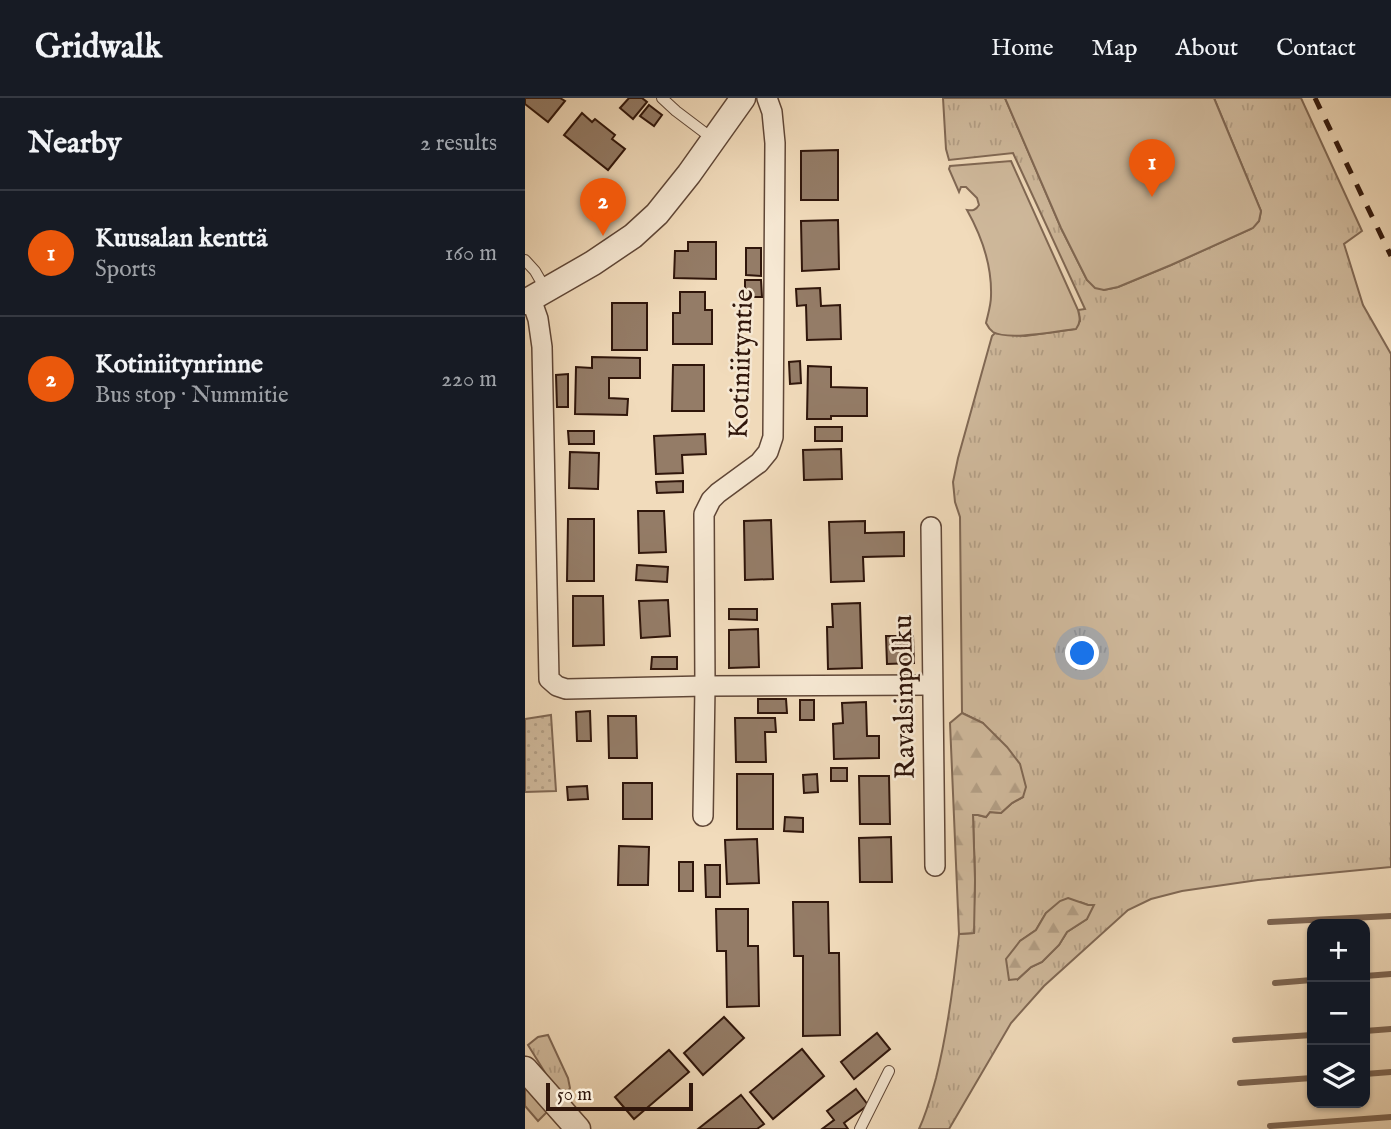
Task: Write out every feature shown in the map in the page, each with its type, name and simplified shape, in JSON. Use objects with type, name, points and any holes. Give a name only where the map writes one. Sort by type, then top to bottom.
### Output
[{"type":"street","points":[[743,98],[657,214],[633,236],[593,263],[534,297],[542,347],[549,679],[566,689],[932,685]]},
{"type":"street","name":"Kotiniityntie","points":[[703,816],[704,514],[718,493],[759,463],[768,452],[773,437],[775,143],[772,112],[767,98]]},
{"type":"street","name":"Ravalsinpolku","points":[[931,527],[935,866]]},
{"type":"street","points":[[525,1069],[578,1129]]},
{"type":"lane","points":[[662,98],[713,139]]},
{"type":"lane","points":[[525,260],[535,271],[534,297]]},
{"type":"lane","points":[[860,1129],[889,1071]]},
{"type":"green space","points":[[943,98],[1005,98],[1061,228],[1087,280],[1104,290],[1171,265],[1251,229],[1259,221],[1261,211],[1214,98],[1301,98],[1362,231],[1344,244],[1363,305],[1391,354],[1391,867],[1258,880],[1182,891],[1151,899],[1128,910],[1044,986],[1011,1023],[949,1129],[919,1129],[931,1098],[944,1042],[959,934],[973,933],[973,815],[986,817],[990,812],[1001,813],[1023,797],[983,723],[962,713],[960,517],[953,482],[992,336],[995,333],[1025,336],[1075,329],[1080,321],[1078,310],[1085,309],[1013,153],[949,160]],"holes":[[[1080,902],[1088,905],[1087,919],[1067,932],[1059,945],[1042,962],[1031,967],[1018,979],[1020,941],[1036,930],[1046,913]]]},
{"type":"green space","points":[[1005,98],[1214,98],[1261,211],[1259,221],[1253,228],[1118,287],[1104,290],[1095,288],[1087,280],[1061,228]]},
{"type":"green space","points":[[1011,161],[1078,310],[1080,320],[1076,329],[1010,336],[993,332],[986,323],[991,299],[990,273],[981,240],[967,210],[974,210],[979,205],[977,198],[966,187],[961,187],[959,192],[949,169],[950,166]]},
{"type":"green space","points":[[962,713],[983,723],[1007,747],[1020,764],[1026,787],[1023,797],[1001,813],[990,812],[986,817],[973,815],[974,933],[959,934],[950,723]]},
{"type":"green space","points":[[551,715],[556,791],[525,792],[525,719]]},
{"type":"green space","points":[[1068,898],[1094,905],[1087,919],[1067,932],[1059,945],[1042,962],[1031,967],[1018,979],[1009,980],[1006,959],[1020,941],[1036,930],[1046,913]]},
{"type":"green space","points":[[548,1035],[568,1078],[570,1088],[562,1095],[528,1045],[538,1037]]},
{"type":"green space","points":[[525,1087],[547,1112],[538,1121],[525,1106]]},
{"type":"building","points":[[525,98],[560,98],[565,101],[548,122],[525,104]]},
{"type":"building","points":[[629,98],[642,98],[647,102],[633,119],[620,108]]},
{"type":"building","points":[[649,105],[662,115],[654,126],[640,116]]},
{"type":"building","points":[[582,113],[592,122],[595,119],[615,135],[612,139],[625,149],[608,170],[564,135]]},
{"type":"building","points":[[838,150],[838,200],[801,200],[801,151]]},
{"type":"building","points":[[590,191],[601,200],[596,207],[585,198]]},
{"type":"building","points":[[838,220],[839,269],[802,271],[801,221]]},
{"type":"building","points":[[688,242],[716,242],[716,279],[674,278],[675,251],[688,251]]},
{"type":"building","points":[[746,248],[761,248],[761,276],[746,275]]},
{"type":"building","points":[[745,280],[761,280],[762,297],[745,297]]},
{"type":"building","points":[[820,288],[821,306],[840,305],[841,339],[807,340],[806,305],[797,306],[796,289]]},
{"type":"building","points":[[680,292],[705,292],[705,310],[712,310],[712,344],[673,344],[673,313],[680,313]]},
{"type":"building","points":[[612,303],[647,303],[647,350],[612,350]]},
{"type":"building","points":[[592,357],[640,358],[640,378],[609,378],[609,398],[628,399],[627,415],[575,414],[576,367],[592,368]]},
{"type":"building","points":[[800,361],[801,383],[790,384],[789,362]]},
{"type":"building","points":[[673,365],[704,365],[704,411],[672,411]]},
{"type":"building","points":[[808,366],[831,367],[831,387],[867,388],[867,416],[807,419]]},
{"type":"building","points":[[568,374],[568,407],[557,407],[556,375]]},
{"type":"building","points":[[815,427],[842,427],[842,441],[815,441]]},
{"type":"building","points":[[568,431],[594,431],[594,444],[569,444]]},
{"type":"building","points":[[705,434],[706,454],[682,455],[683,473],[656,474],[654,436]]},
{"type":"building","points":[[841,449],[842,479],[804,480],[803,450]]},
{"type":"building","points":[[570,452],[599,453],[598,489],[569,488]]},
{"type":"building","points":[[683,481],[683,492],[657,493],[656,482]]},
{"type":"building","points":[[638,511],[664,511],[666,552],[639,553]]},
{"type":"building","points":[[568,519],[594,519],[594,581],[567,581]]},
{"type":"building","points":[[771,520],[773,579],[745,580],[744,521]]},
{"type":"building","points":[[865,521],[865,533],[904,532],[904,556],[863,557],[864,581],[831,582],[829,522]]},
{"type":"building","points":[[637,565],[668,567],[667,582],[636,580]]},
{"type":"building","points":[[573,596],[603,596],[604,645],[573,646]]},
{"type":"building","points":[[668,600],[670,636],[641,638],[639,601]]},
{"type":"building","points":[[860,603],[862,668],[828,669],[827,627],[833,627],[832,604]]},
{"type":"building","points":[[729,609],[757,609],[757,620],[729,619]]},
{"type":"building","points":[[758,629],[759,667],[729,668],[729,630]]},
{"type":"building","points":[[886,636],[913,636],[914,663],[887,664]]},
{"type":"building","points":[[652,657],[677,657],[677,669],[651,669]]},
{"type":"building","points":[[758,699],[786,699],[787,713],[758,713]]},
{"type":"building","points":[[800,700],[814,700],[814,720],[800,720]]},
{"type":"building","points":[[866,702],[867,736],[879,736],[879,758],[834,759],[833,724],[843,723],[842,703]]},
{"type":"building","points":[[590,711],[591,741],[577,741],[576,712]]},
{"type":"building","points":[[608,716],[636,716],[637,758],[609,758]]},
{"type":"building","points":[[735,718],[775,718],[776,732],[765,732],[766,762],[736,762]]},
{"type":"building","points":[[831,768],[847,768],[847,781],[831,781]]},
{"type":"building","points":[[737,774],[773,774],[773,829],[737,829]]},
{"type":"building","points":[[817,774],[818,792],[804,793],[803,775]]},
{"type":"building","points":[[859,776],[889,776],[890,824],[860,824]]},
{"type":"building","points":[[623,783],[652,783],[652,819],[623,819]]},
{"type":"building","points":[[587,786],[588,799],[568,800],[567,787]]},
{"type":"building","points":[[785,817],[803,818],[803,832],[784,831]]},
{"type":"building","points":[[891,837],[892,882],[860,882],[859,838]]},
{"type":"building","points":[[757,839],[759,883],[727,884],[725,840]]},
{"type":"building","points":[[619,846],[649,847],[648,885],[618,885]]},
{"type":"building","points":[[679,862],[693,862],[693,891],[679,891]]},
{"type":"building","points":[[705,865],[720,865],[720,897],[706,897]]},
{"type":"building","points":[[793,902],[828,902],[829,953],[839,953],[840,1035],[803,1036],[803,956],[794,956]]},
{"type":"building","points":[[716,909],[748,909],[748,946],[758,946],[759,1006],[727,1007],[726,951],[717,951]]},
{"type":"building","points":[[724,1017],[744,1038],[703,1075],[684,1053]]},
{"type":"building","points":[[877,1033],[890,1049],[854,1079],[841,1062]]},
{"type":"building","points":[[802,1049],[824,1076],[773,1119],[750,1092]]},
{"type":"building","points":[[669,1050],[689,1072],[634,1119],[615,1097]]},
{"type":"building","points":[[856,1089],[868,1105],[844,1123],[848,1129],[822,1129],[834,1120],[827,1111]]},
{"type":"building","points":[[741,1095],[764,1124],[757,1129],[698,1129]]},
{"type":"waterway","points":[[1270,922],[1391,916]]},
{"type":"waterway","points":[[1370,976],[1391,974]]},
{"type":"waterway","points":[[1275,983],[1307,980]]},
{"type":"waterway","points":[[1370,1031],[1391,1029]]},
{"type":"waterway","points":[[1235,1040],[1307,1035]]},
{"type":"waterway","points":[[1370,1074],[1391,1072]]},
{"type":"waterway","points":[[1240,1083],[1307,1078]]},
{"type":"waterway","points":[[1270,1126],[1391,1117]]},
{"type":"railway","points":[[1315,98],[1391,256]]},
{"type":"place","name":"Kuusalan kenttä","points":[[1152,197]]},
{"type":"place","name":"Kotiniitynrinne","points":[[603,236]]}]
